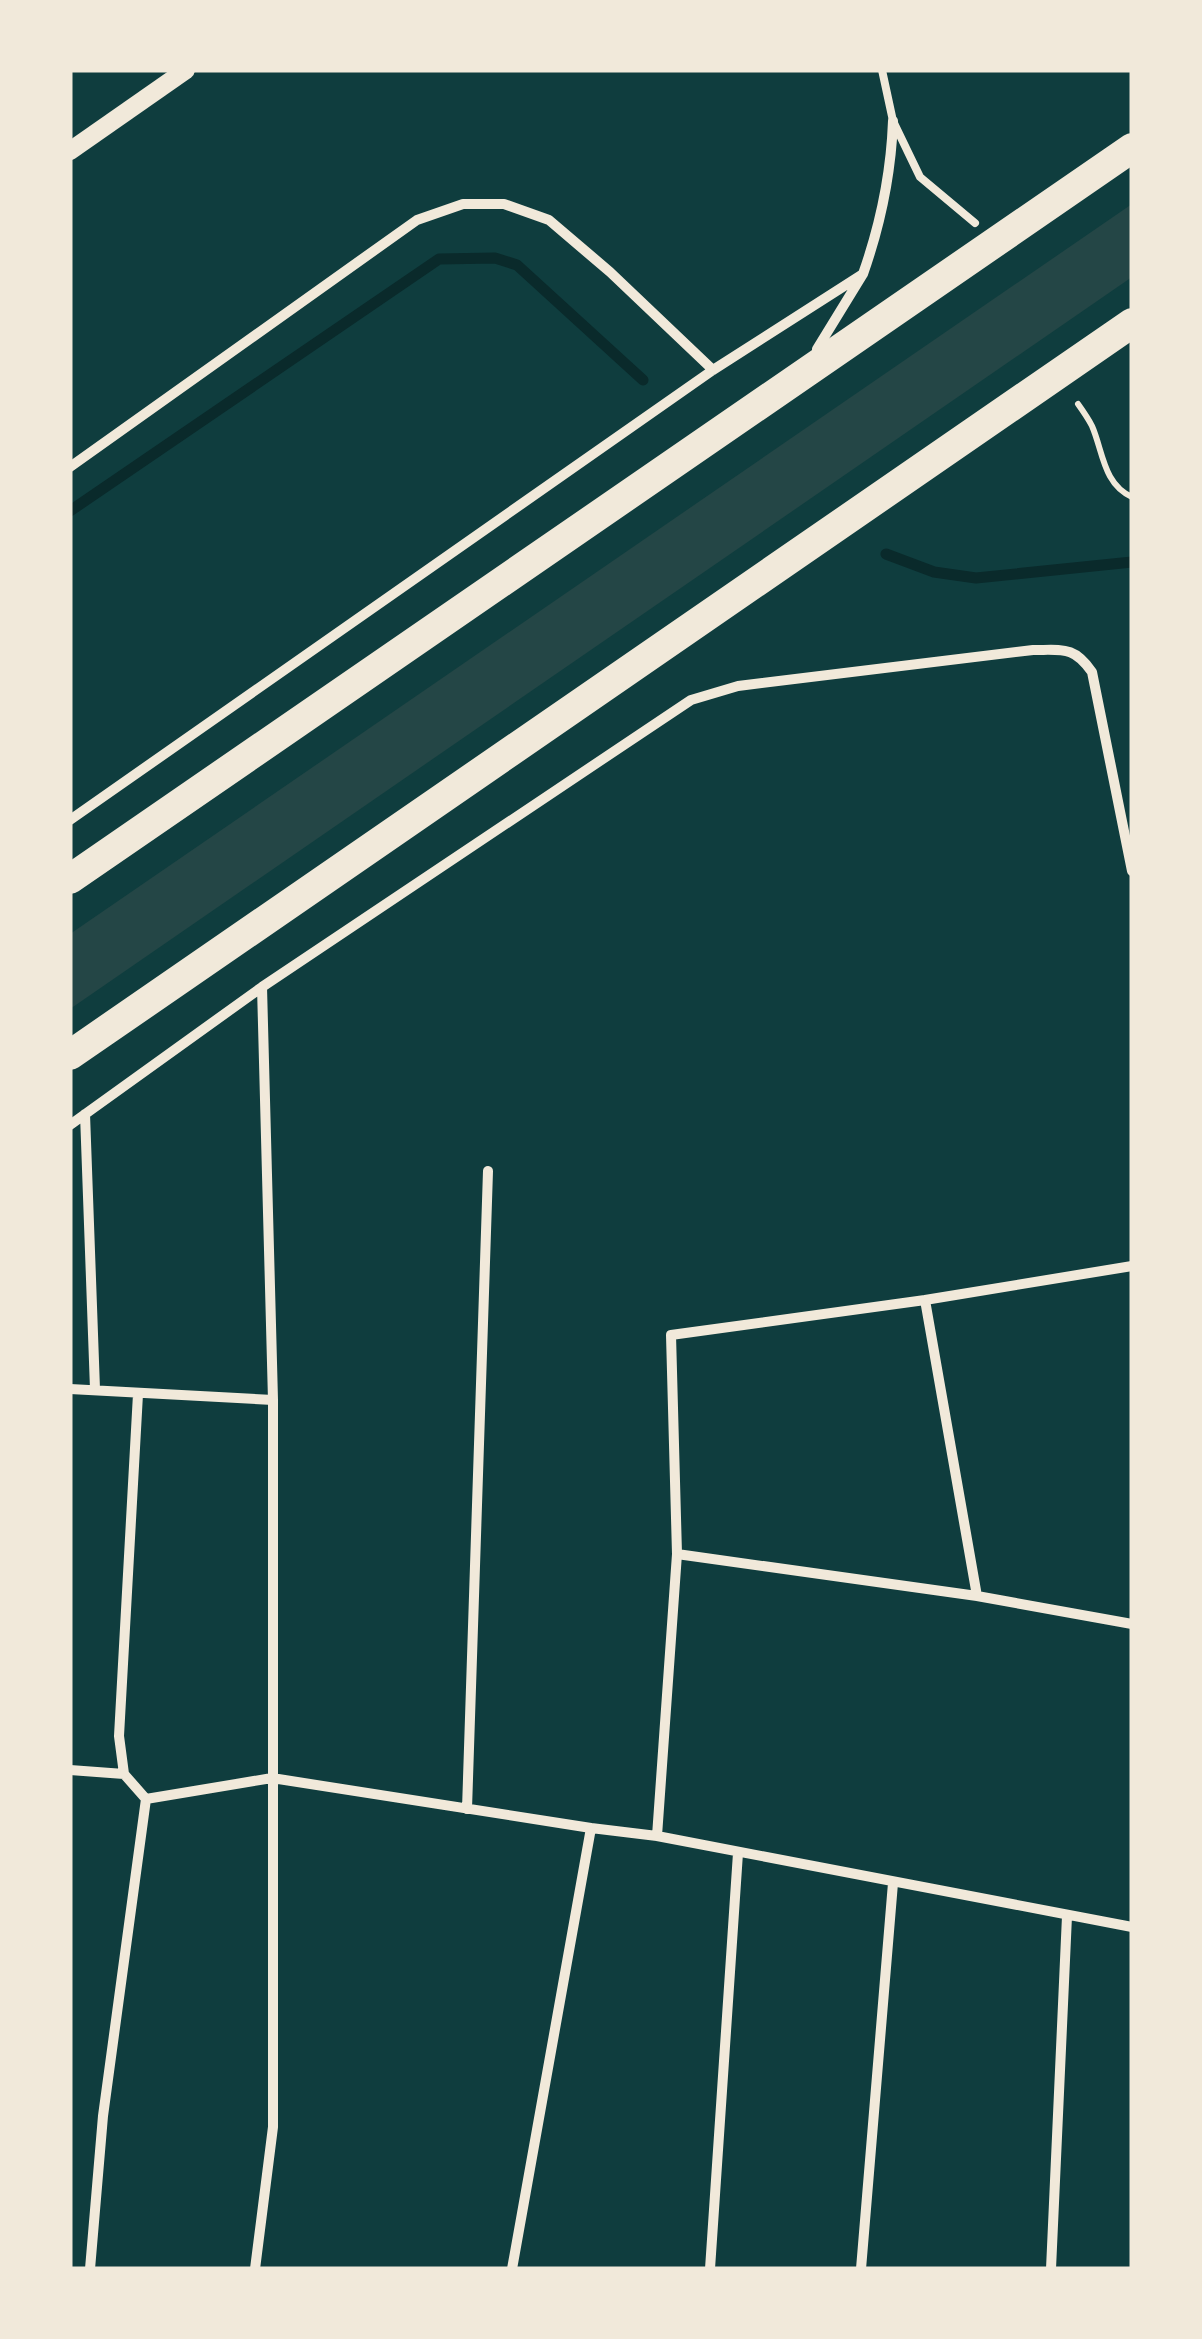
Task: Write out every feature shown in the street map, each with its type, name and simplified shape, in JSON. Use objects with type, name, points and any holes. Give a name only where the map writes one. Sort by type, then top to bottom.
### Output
[{"type":"highway","points":[[70,880],[1132,148]]},
{"type":"highway","points":[[70,1055],[1132,323]]},
{"type":"street","points":[[70,150],[186,70]]},
{"type":"street","points":[[817,349],[862,274],[877,234],[890,175],[894,121]]},
{"type":"street","points":[[70,466],[417,220],[462,204],[504,204],[549,220],[610,272],[712,370]]},
{"type":"street","points":[[70,820],[712,370],[862,274]]},
{"type":"street","points":[[70,1125],[262,987],[691,700],[738,686],[1033,650],[1080,654],[1092,672],[1132,871]]},
{"type":"street","points":[[255,2269],[273,2127],[273,1400],[262,987]]},
{"type":"street","points":[[85,1114],[95,1389]]},
{"type":"street","points":[[467,1809],[488,1171]]},
{"type":"street","points":[[657,1836],[677,1554],[671,1334],[925,1300],[1132,1266]]},
{"type":"street","points":[[925,1300],[977,1596]]},
{"type":"street","points":[[70,1389],[273,1400]]},
{"type":"street","points":[[138,1394],[119,1736],[124,1774],[146,1798]]},
{"type":"street","points":[[677,1554],[977,1596],[1132,1624]]},
{"type":"street","points":[[70,1770],[124,1774]]},
{"type":"street","points":[[146,1798],[272,1778],[657,1836],[1132,1927]]},
{"type":"street","points":[[90,2269],[102,2116],[146,1798]]},
{"type":"street","points":[[512,2269],[591,1828]]},
{"type":"street","points":[[710,2269],[738,1853]]},
{"type":"street","points":[[861,2269],[893,1883]]},
{"type":"street","points":[[1051,2269],[1067,1916]]},
{"type":"lane","points":[[882,70],[894,121],[920,177],[976,223]]},
{"type":"path","points":[[1078,404],[1092,426],[1106,470],[1121,492],[1132,497]]},
{"type":"shaded area","points":[[1132,204],[1132,277],[70,1009],[70,934]]},
{"type":"waterway","points":[[70,511],[439,259],[495,258],[517,265],[643,380]]},
{"type":"waterway","points":[[886,554],[934,572],[976,578],[1132,562]]}]
